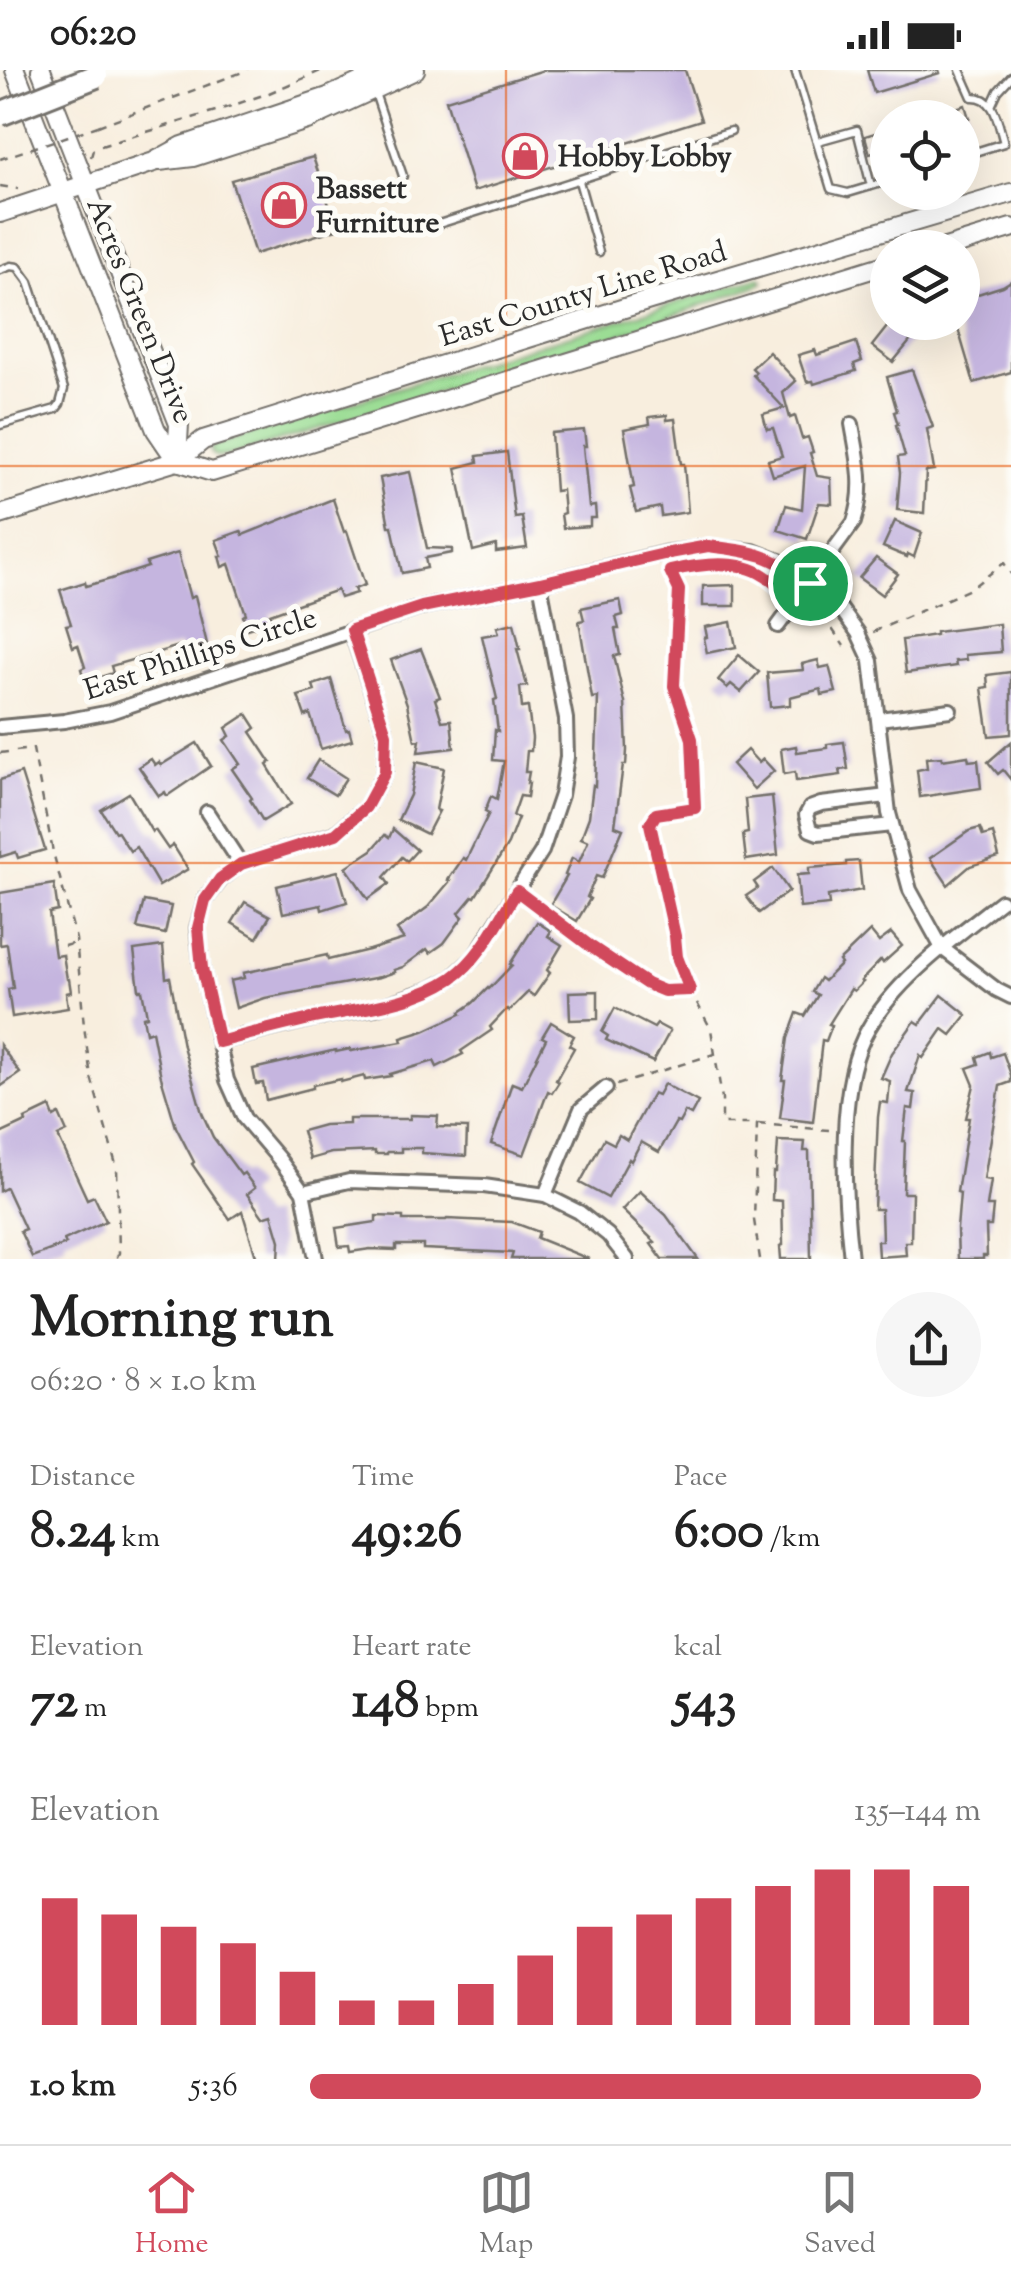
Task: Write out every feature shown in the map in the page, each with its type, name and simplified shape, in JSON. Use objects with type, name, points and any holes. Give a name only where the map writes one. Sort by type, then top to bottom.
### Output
[{"type":"highway","points":[[0,114],[96,76]]},
{"type":"main road","name":"Acres Green Drive","points":[[15,70],[156,430],[178,461]]},
{"type":"main road","name":"Acres Green Drive","points":[[41,70],[179,424],[178,461]]},
{"type":"main road","points":[[372,85],[387,70]]},
{"type":"main road","points":[[0,213],[154,162],[183,146],[415,70]]},
{"type":"main road","name":"East County Line Road","points":[[0,515],[178,461],[202,440],[1011,192]]},
{"type":"main road","points":[[980,237],[1011,228]]},
{"type":"main road","name":"East County Line Road","points":[[178,461],[212,472],[870,270]]},
{"type":"street","points":[[778,626],[854,522],[861,476],[852,424]]},
{"type":"street","name":"East Phillips Circle","points":[[0,727],[110,712],[422,607],[708,546],[753,552],[779,561],[810,583],[840,608],[858,633],[871,661],[887,796],[910,890],[942,948],[1011,998]]},
{"type":"street","points":[[219,1042],[375,1008],[431,989],[452,978],[474,958],[542,852],[561,795],[567,757],[566,719],[540,583]]},
{"type":"street","points":[[316,1259],[303,1192],[244,1118],[227,1080],[202,968],[198,928],[205,900],[220,879],[241,864],[336,834],[366,807],[385,772],[386,734],[352,630]]},
{"type":"street","points":[[879,719],[950,710]]},
{"type":"street","points":[[887,796],[821,804],[810,808],[807,824],[818,834],[892,825]]},
{"type":"street","points":[[207,812],[241,864]]},
{"type":"street","points":[[851,1259],[845,1208],[846,1132],[852,1070],[864,1035],[895,992],[1001,901]]},
{"type":"street","points":[[544,1195],[581,1110],[606,1088]]},
{"type":"street","points":[[303,1192],[349,1181],[484,1186],[544,1195],[579,1212],[608,1236],[626,1259]]},
{"type":"lane","points":[[795,70],[831,189],[848,193],[870,187]]},
{"type":"lane","points":[[960,70],[972,98],[981,97],[992,104],[1004,143],[980,150]]},
{"type":"lane","points":[[992,104],[1011,77]]},
{"type":"lane","points":[[372,85],[402,176]]},
{"type":"lane","points":[[818,142],[856,130],[870,179]]},
{"type":"lane","points":[[420,230],[731,131]]},
{"type":"lane","points":[[578,180],[600,252]]},
{"type":"lane","points":[[0,270],[18,268],[30,282],[64,389],[56,409],[0,425]]},
{"type":"path","points":[[0,159],[248,70]]},
{"type":"path","points":[[90,158],[100,146],[222,109],[322,70]]},
{"type":"path","points":[[0,186],[22,189]]},
{"type":"path","points":[[871,633],[970,589],[1004,563],[1011,574]]},
{"type":"path","points":[[844,646],[830,626],[764,574],[716,564],[670,571],[679,590],[674,686],[692,739],[695,808],[656,814],[650,824],[677,957],[710,1029],[716,1053],[722,1124],[846,1132]]},
{"type":"path","points":[[0,754],[33,748],[76,943],[91,1078],[118,1168],[116,1259]]},
{"type":"path","points":[[517,891],[647,984],[664,991],[690,990]]},
{"type":"path","points":[[64,946],[76,943]]},
{"type":"path","points":[[606,1088],[716,1053]]},
{"type":"path","points":[[757,1124],[754,1220],[760,1259]]},
{"type":"green space","points":[[760,277],[764,280],[757,285],[596,344],[239,453],[220,457],[210,451],[211,446]]},
{"type":"building","name":"Hobby Lobby","points":[[544,70],[685,70],[701,120],[474,191],[446,100]]},
{"type":"building","points":[[867,70],[939,70],[940,73],[874,93]]},
{"type":"building","name":"Bassett Furniture","points":[[313,157],[337,229],[255,254],[231,180]]},
{"type":"building","points":[[1011,281],[1011,372],[974,383],[961,340],[980,340],[980,293]]},
{"type":"building","points":[[877,340],[911,340],[893,362],[872,346]]},
{"type":"building","points":[[856,342],[862,361],[854,364],[856,371],[814,384],[807,382],[798,355],[815,350],[817,355]]},
{"type":"building","points":[[769,352],[796,381],[783,393],[790,418],[795,416],[802,439],[808,437],[817,476],[831,478],[832,504],[819,503],[807,539],[778,530],[786,505],[802,509],[805,466],[773,476],[768,460],[782,456],[773,428],[767,429],[763,414],[784,408],[753,375],[756,372],[752,368]]},
{"type":"building","points":[[912,370],[933,427],[927,429],[934,470],[926,471],[924,513],[897,510],[898,457],[905,456],[887,377]]},
{"type":"building","points":[[667,415],[667,420],[675,419],[688,512],[661,516],[660,507],[636,512],[624,429],[650,424],[649,417]]},
{"type":"building","points":[[584,430],[589,507],[595,506],[596,518],[590,518],[590,526],[563,528],[562,490],[555,491],[551,433]]},
{"type":"building","points":[[507,452],[515,518],[522,517],[527,548],[496,552],[496,545],[473,551],[456,468],[478,462],[477,456]]},
{"type":"building","points":[[410,472],[427,548],[452,549],[452,553],[425,558],[427,568],[402,573],[380,478]]},
{"type":"building","points":[[333,499],[365,585],[340,598],[337,590],[270,614],[272,621],[247,629],[243,616],[246,614],[229,564],[222,567],[216,540],[241,531],[243,535]]},
{"type":"building","points":[[895,521],[922,533],[914,557],[883,547]]},
{"type":"building","points":[[178,553],[190,598],[195,596],[207,644],[181,652],[179,646],[111,666],[113,673],[85,682],[81,669],[85,667],[78,645],[73,647],[66,625],[71,624],[60,590],[111,579]]},
{"type":"building","points":[[876,558],[898,574],[882,595],[859,578]]},
{"type":"building","points":[[735,585],[735,606],[703,606],[703,586]]},
{"type":"building","points":[[620,600],[623,615],[616,617],[619,629],[615,629],[620,655],[614,656],[625,703],[627,750],[615,826],[623,829],[602,878],[596,876],[587,897],[590,899],[577,921],[550,905],[567,876],[572,858],[579,862],[588,841],[581,838],[595,786],[598,697],[592,698],[579,621],[584,620],[581,608]]},
{"type":"building","points":[[731,622],[736,647],[707,653],[705,627]]},
{"type":"building","points":[[514,623],[527,686],[520,687],[522,708],[528,707],[532,738],[525,772],[529,772],[527,797],[520,796],[513,816],[518,818],[508,844],[475,897],[459,913],[463,917],[444,943],[430,953],[427,949],[395,972],[265,998],[236,1008],[230,981],[244,978],[243,973],[327,955],[328,960],[404,939],[397,930],[428,907],[463,858],[466,860],[489,813],[485,811],[491,796],[497,799],[504,761],[493,760],[495,730],[498,731],[494,700],[497,699],[482,636],[499,633],[497,627]]},
{"type":"building","points":[[999,624],[1001,652],[965,655],[966,660],[955,661],[956,666],[906,673],[902,640]]},
{"type":"building","points":[[421,649],[440,697],[435,699],[442,721],[451,720],[454,748],[418,752],[420,740],[415,741],[391,660]]},
{"type":"building","points":[[739,655],[759,672],[741,692],[718,680]]},
{"type":"building","points":[[818,660],[820,668],[829,666],[836,692],[822,695],[821,689],[790,697],[790,705],[770,707],[767,673],[803,670],[802,664]]},
{"type":"building","points":[[1011,672],[1011,734],[989,736],[982,688],[988,687],[987,675]]},
{"type":"building","points":[[331,679],[352,740],[321,749],[310,714],[305,716],[298,696],[315,691],[313,685]]},
{"type":"building","points":[[247,714],[256,728],[251,732],[271,762],[267,765],[291,804],[263,821],[232,769],[240,764],[224,740],[230,736],[226,728]]},
{"type":"building","points":[[844,742],[848,769],[840,770],[841,775],[796,781],[795,772],[784,774],[781,749],[796,746],[797,752]]},
{"type":"building","points":[[1011,742],[1011,780],[1003,770],[998,774],[988,762]]},
{"type":"building","points":[[197,743],[211,766],[167,796],[165,792],[159,796],[139,767],[151,759],[155,765],[161,765]]},
{"type":"building","points":[[747,750],[774,771],[754,789],[732,764]]},
{"type":"building","points":[[968,756],[969,761],[978,760],[981,788],[920,797],[917,770],[927,768],[926,758]]},
{"type":"building","points":[[318,760],[346,778],[335,795],[307,778]]},
{"type":"building","points":[[416,762],[444,768],[436,810],[439,811],[427,834],[398,820],[410,795]]},
{"type":"building","points":[[21,773],[45,850],[18,858],[16,852],[0,857],[0,780]]},
{"type":"building","points":[[129,793],[152,832],[155,830],[168,849],[173,845],[188,869],[159,886],[136,847],[130,851],[101,810]]},
{"type":"building","points":[[772,796],[778,855],[746,860],[745,799]]},
{"type":"building","points":[[980,828],[983,836],[993,833],[999,857],[970,866],[948,885],[930,858],[969,831]]},
{"type":"building","points":[[393,829],[417,850],[407,861],[402,857],[384,877],[389,884],[368,899],[346,867],[372,850],[385,835],[389,838]]},
{"type":"building","points":[[859,861],[862,890],[828,896],[829,905],[800,908],[797,875],[809,874],[809,868]]},
{"type":"building","points":[[773,868],[789,891],[759,913],[746,896],[758,888],[754,882]]},
{"type":"building","points":[[338,871],[347,902],[322,910],[321,905],[283,913],[277,886]]},
{"type":"building","points":[[54,884],[58,911],[49,913],[55,956],[63,955],[69,979],[68,1008],[12,1017],[7,944],[0,945],[0,893]]},
{"type":"building","points":[[144,901],[171,906],[165,934],[137,928]]},
{"type":"building","points":[[245,902],[270,916],[257,938],[232,923]]},
{"type":"building","points":[[537,922],[562,945],[547,970],[550,973],[534,996],[528,992],[507,1009],[490,1027],[492,1030],[461,1051],[463,1054],[437,1067],[434,1061],[391,1076],[341,1079],[266,1100],[263,1083],[256,1084],[253,1069],[336,1050],[402,1042],[401,1038],[461,1014],[512,965]]},
{"type":"building","points":[[870,931],[879,942],[891,933],[902,946],[883,963],[881,960],[854,991],[851,989],[829,1024],[832,1025],[826,1041],[822,1040],[813,1122],[780,1118],[788,1038],[797,1013],[805,1016],[818,995],[812,992],[820,978],[824,981]]},
{"type":"building","points":[[163,946],[166,978],[170,977],[183,1046],[202,1113],[213,1137],[255,1188],[247,1194],[263,1217],[272,1214],[280,1241],[279,1259],[257,1259],[242,1211],[230,1219],[192,1164],[176,1127],[152,1031],[146,1033],[143,1017],[147,1016],[134,950]]},
{"type":"building","points":[[598,991],[598,1019],[570,1020],[569,992]]},
{"type":"building","points":[[942,995],[967,1015],[951,1035],[943,1029],[923,1058],[920,1055],[908,1092],[915,1093],[913,1109],[907,1108],[903,1141],[903,1193],[912,1193],[911,1242],[905,1242],[906,1255],[878,1257],[881,1209],[874,1209],[878,1117],[880,1102],[888,1103],[890,1081],[881,1078],[892,1053],[915,1021],[920,1024]]},
{"type":"building","points":[[615,1008],[654,1028],[657,1024],[670,1031],[653,1062],[606,1040],[608,1036],[602,1032]]},
{"type":"building","points":[[551,1022],[574,1036],[569,1045],[574,1048],[556,1080],[559,1082],[552,1093],[548,1091],[524,1155],[491,1144],[512,1083],[522,1087]]},
{"type":"building","points":[[0,1045],[20,1073],[0,1087]]},
{"type":"building","points":[[990,1052],[991,1057],[1003,1053],[1011,1082],[1000,1086],[984,1179],[991,1180],[987,1206],[993,1206],[991,1226],[986,1226],[987,1256],[958,1259],[957,1192],[974,1085],[967,1068],[979,1064],[977,1057]]},
{"type":"building","points":[[664,1084],[698,1102],[691,1115],[685,1112],[676,1122],[659,1152],[641,1142],[608,1198],[580,1183],[604,1139],[614,1144],[619,1135],[627,1140],[653,1093],[658,1095]]},
{"type":"building","points":[[50,1107],[54,1117],[59,1114],[67,1132],[58,1136],[87,1199],[94,1196],[106,1221],[64,1240],[66,1244],[32,1257],[20,1231],[25,1229],[6,1188],[0,1191],[0,1134]]},
{"type":"building","points":[[410,1115],[438,1116],[437,1127],[467,1128],[466,1156],[401,1148],[401,1152],[387,1154],[331,1153],[310,1159],[302,1131],[349,1124],[349,1119],[410,1119]]},
{"type":"building","points":[[778,1141],[805,1142],[804,1151],[809,1151],[811,1259],[781,1259],[782,1201],[772,1200]]},
{"type":"building","points":[[640,1191],[666,1215],[698,1259],[662,1259],[651,1244],[655,1242],[622,1210]]},
{"type":"building","points":[[376,1216],[512,1222],[539,1232],[537,1238],[589,1259],[511,1259],[513,1253],[423,1249],[423,1245],[350,1252],[349,1246],[339,1247],[336,1228],[376,1222]]},
{"type":"place","name":"Hobby Lobby","points":[[525,156]]},
{"type":"place","name":"Bassett Furniture","points":[[284,205]]},
{"type":"route","points":[[708,546],[753,552],[779,561],[810,583],[796,602],[764,574],[742,567],[716,564],[670,571],[679,590],[674,686],[692,739],[695,808],[656,814],[650,824],[677,957],[690,990],[664,991],[647,984],[517,891],[474,958],[452,978],[431,989],[375,1008],[219,1042],[202,968],[198,928],[205,900],[220,879],[241,864],[336,834],[366,807],[385,772],[386,734],[352,630],[422,607],[708,546]]}]
